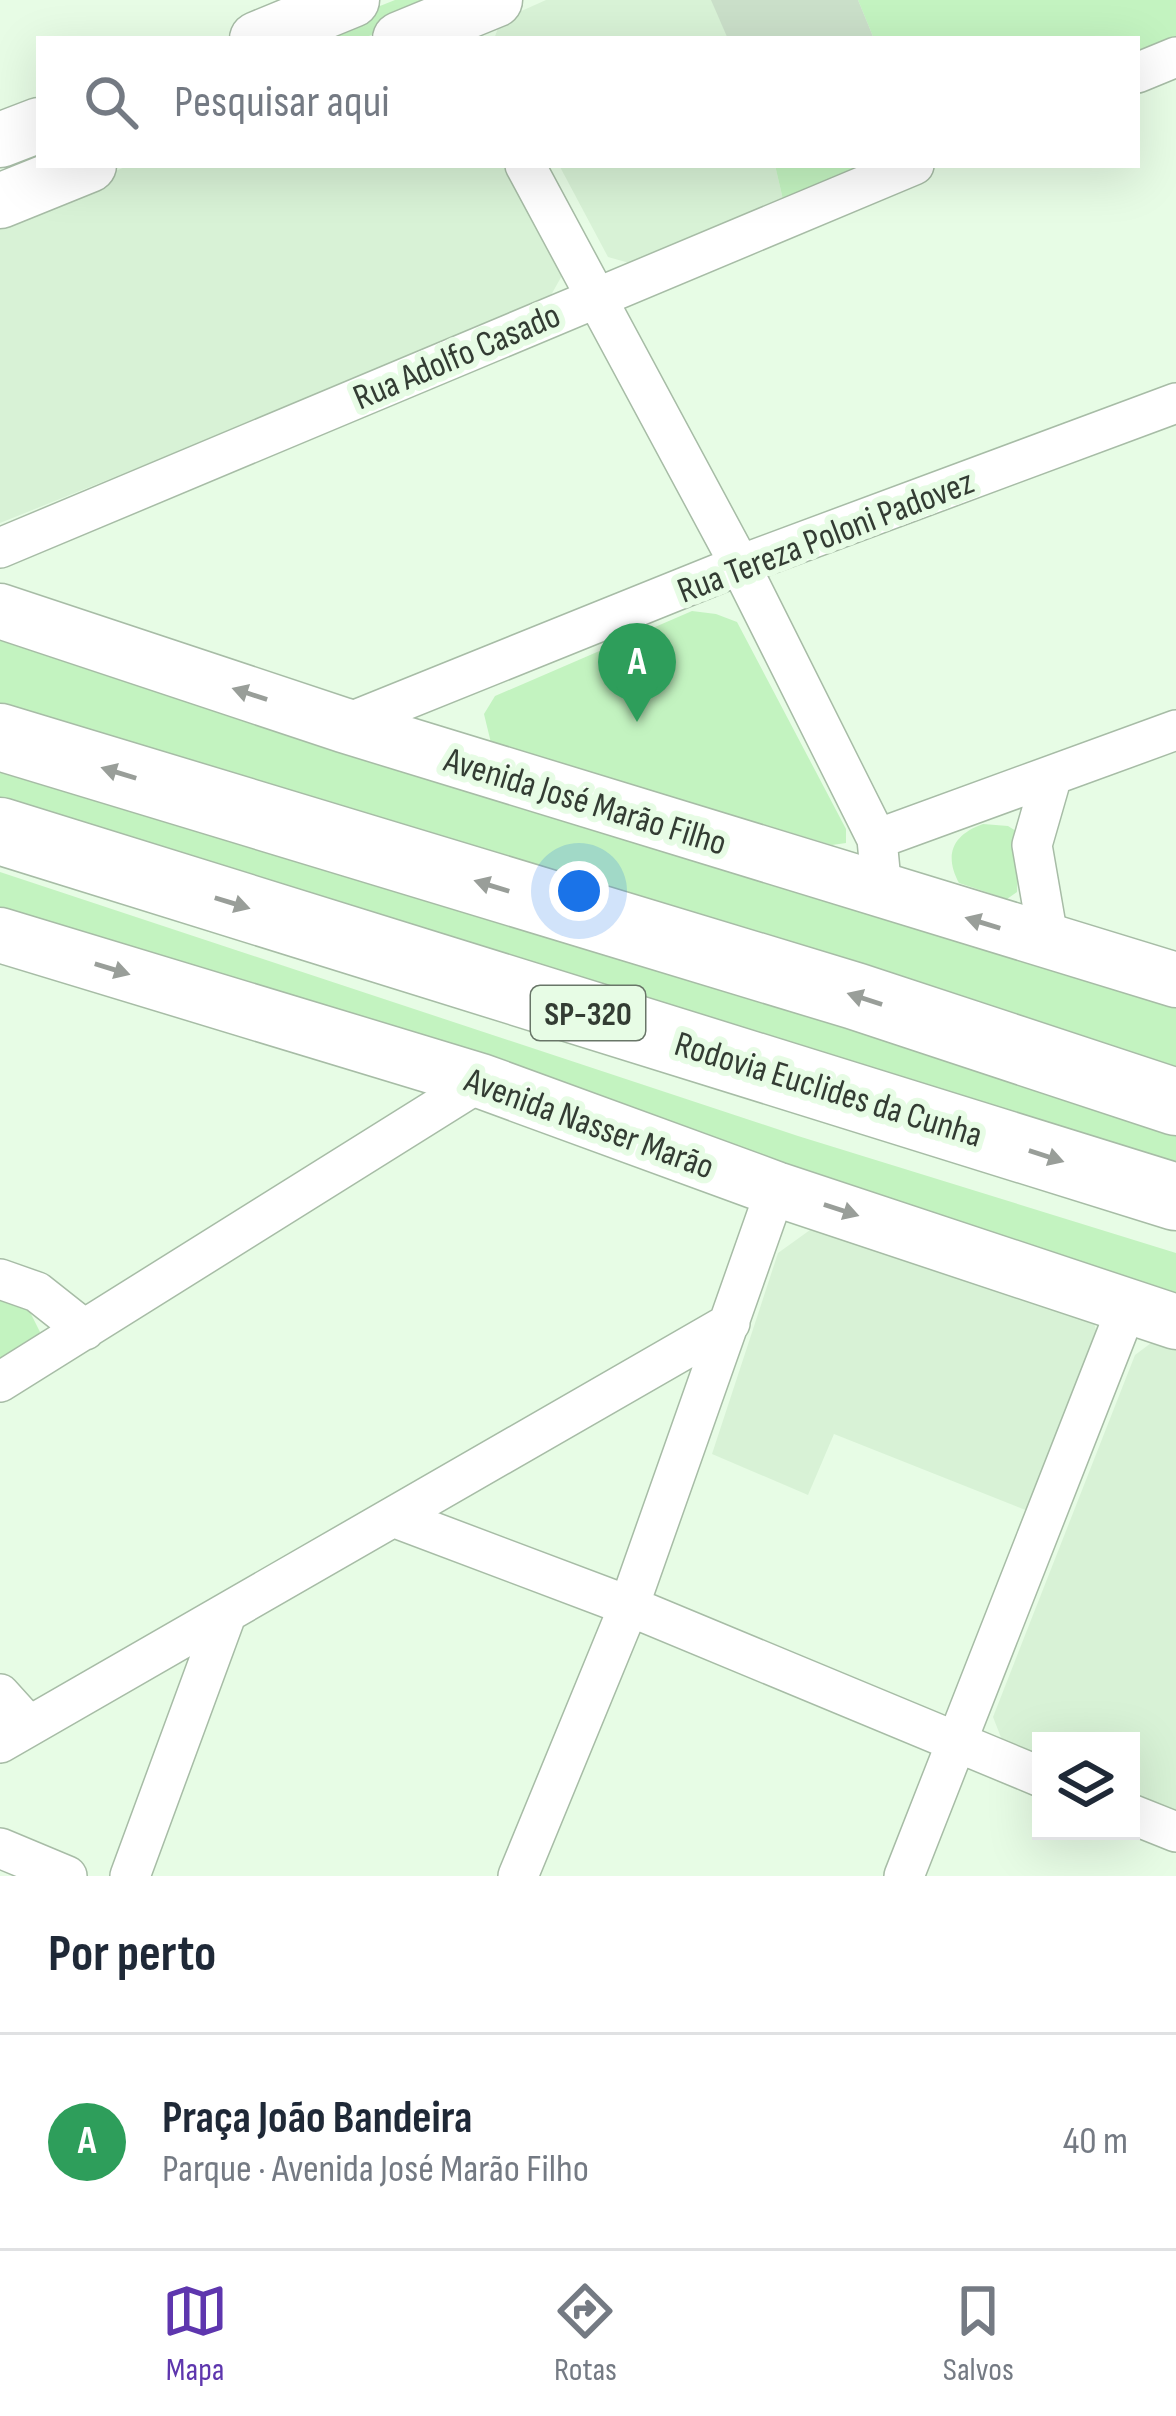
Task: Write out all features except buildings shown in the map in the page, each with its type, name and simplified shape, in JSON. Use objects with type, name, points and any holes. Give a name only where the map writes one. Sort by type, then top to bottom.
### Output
[{"type":"highway","name":"SP-320","points":[[0,736],[855,996],[1176,1102]]},
{"type":"highway","name":"Rodovia Euclides da Cunha","points":[[0,831],[1176,1197]]},
{"type":"main road","points":[[263,36],[352,0]]},
{"type":"main road","points":[[0,140],[36,126]]},
{"type":"main road","points":[[0,201],[82,168]]},
{"type":"main road","name":"Avenida José Marão Filho","points":[[0,611],[344,725],[879,866],[1049,943],[1176,980]]},
{"type":"main road","name":"Avenida Nasser Marão","points":[[0,935],[481,1081],[776,1189],[1152,1313]]},
{"type":"street","points":[[1140,72],[1176,57]]},
{"type":"street","points":[[528,168],[740,565],[879,866],[1051,779],[1176,730]]},
{"type":"street","name":"Rua Adolfo Casado","points":[[0,548],[907,168]]},
{"type":"street","name":"Rua Tereza Poloni Padovez","points":[[344,725],[740,565],[1176,403]]},
{"type":"street","points":[[1049,943],[1032,845],[1051,779]]},
{"type":"street","points":[[0,1382],[481,1081]]},
{"type":"street","points":[[518,1876],[628,1606],[776,1189]]},
{"type":"street","points":[[0,1279],[37,1292],[85,1330]]},
{"type":"street","points":[[904,1876],[1152,1313]]},
{"type":"street","points":[[0,1694],[14,1734],[730,1323]]},
{"type":"street","points":[[393,1517],[628,1606],[1032,1773]]},
{"type":"street","points":[[130,1876],[226,1616]]},
{"type":"street","points":[[1140,1818],[1176,1832]]},
{"type":"street","points":[[0,1848],[67,1876]]},
{"type":"shaded area","points":[[546,0],[858,0],[873,36],[495,36],[501,20]]},
{"type":"shaded area","points":[[123,168],[506,168],[564,272],[546,304],[0,523],[0,218]]},
{"type":"shaded area","points":[[561,168],[776,168],[784,204],[633,264],[608,257]]},
{"type":"shaded area","points":[[810,1230],[1092,1314],[1098,1339],[1033,1513],[834,1434],[808,1495],[712,1454],[778,1253]]},
{"type":"shaded area","points":[[1155,1340],[1176,1348],[1176,1819],[1140,1804],[1140,1732],[1032,1732],[1032,1760],[1006,1750],[993,1717],[1135,1355]]},
{"type":"green space","points":[[395,0],[422,0],[421,14],[369,36],[305,36]]},
{"type":"green space","points":[[858,0],[1176,0],[1176,38],[1140,53],[1140,36],[873,36]]},
{"type":"green space","points":[[776,168],[868,168],[784,204]]},
{"type":"green space","points":[[692,611],[737,622],[846,829],[846,843],[832,845],[491,743],[484,714],[495,696]]},
{"type":"green space","points":[[0,630],[1176,993],[1176,1074],[0,707]]},
{"type":"green space","points":[[0,765],[1176,1130],[1176,1178],[0,812]]},
{"type":"green space","points":[[983,824],[1008,826],[1019,833],[1017,892],[1007,899],[959,883],[954,873],[952,855],[958,840]]},
{"type":"green space","points":[[0,872],[798,1136],[1176,1253],[1176,1300],[0,924]]},
{"type":"green space","points":[[0,1299],[29,1310],[40,1332],[31,1349],[0,1368]]},
{"type":"place","name":"Praça João Bandeira","points":[[637,722]]}]
